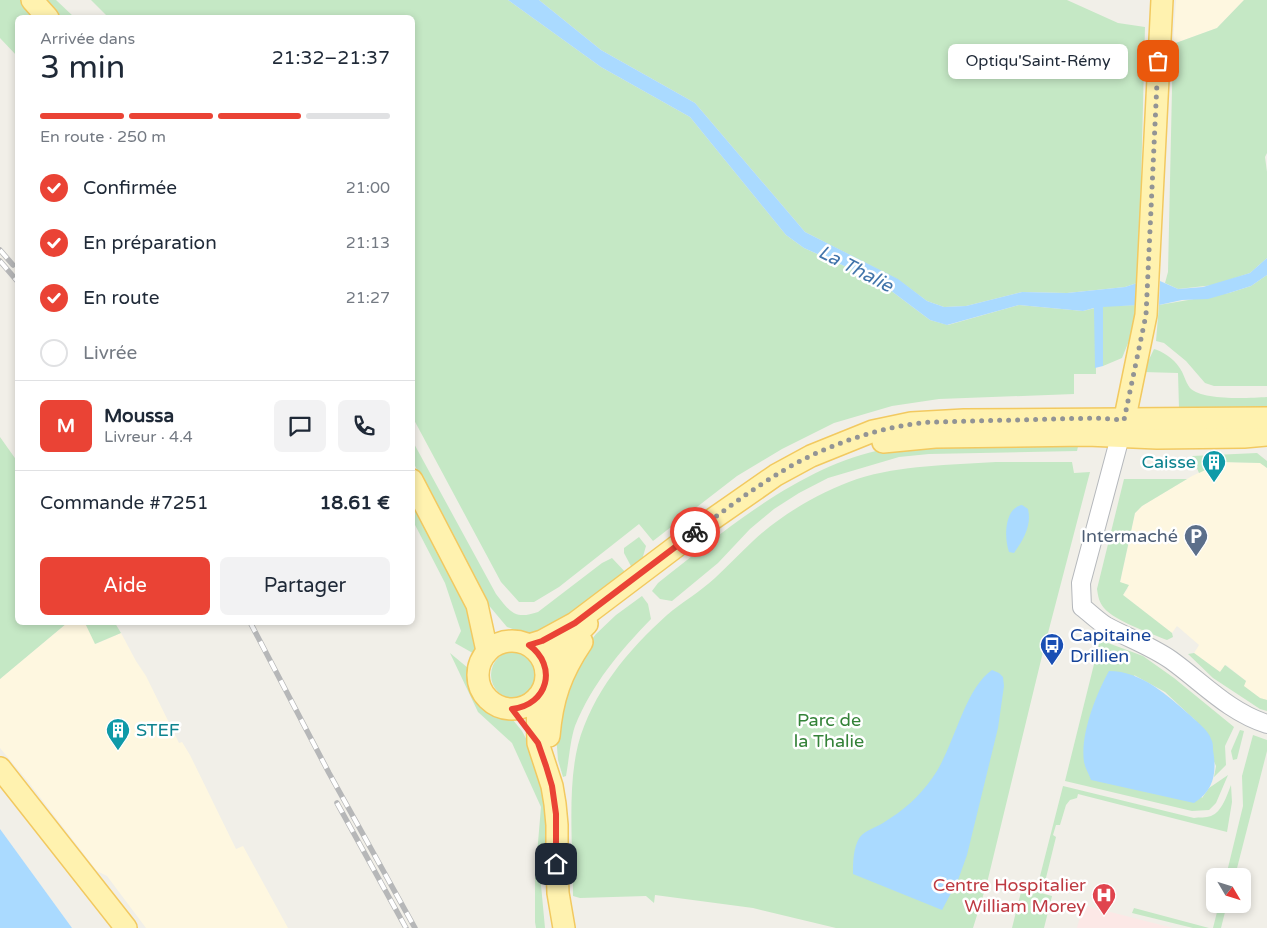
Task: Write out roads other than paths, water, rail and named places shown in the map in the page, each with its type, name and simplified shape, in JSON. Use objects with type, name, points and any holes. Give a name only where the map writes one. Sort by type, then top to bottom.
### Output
[{"type":"main road","points":[[32,0],[45,15]]},
{"type":"main road","points":[[1122,428],[1146,315],[1162,0]]},
{"type":"main road","points":[[477,605],[519,643],[541,656],[546,671],[546,681],[537,698],[526,706],[512,709],[502,707],[493,703],[485,696],[480,687],[478,677],[479,666],[487,651],[494,646],[519,643],[542,641],[575,623],[710,521],[776,475],[811,456],[873,432],[911,423],[1096,418],[1122,428],[1215,438],[1267,435]]},
{"type":"main road","points":[[546,671],[554,658],[586,625],[737,512],[796,473],[870,444],[935,436],[1087,435],[1122,428],[1267,418]]},
{"type":"main road","points":[[415,486],[477,605],[487,651]]},
{"type":"main road","points":[[546,766],[551,714],[556,691],[571,659],[597,625],[653,574]]},
{"type":"main road","points":[[537,698],[538,743],[552,786],[556,814],[558,893],[564,928]]},
{"type":"main road","points":[[512,709],[538,743]]},
{"type":"main road","points":[[0,768],[126,928]]},
{"type":"street","points":[[1122,428],[1081,583],[1082,606],[1104,625],[1144,644],[1170,660],[1238,712],[1267,724]]},
{"type":"water","name":"La Thalie","points":[[508,0],[539,0],[601,50],[695,103],[805,232],[898,279],[927,301],[944,307],[966,306],[1022,292],[1067,293],[1125,287],[1140,282],[1139,305],[1103,307],[1103,366],[1095,368],[1094,308],[1083,311],[1019,305],[947,325],[930,320],[878,281],[804,248],[786,235],[690,117],[601,67]]},
{"type":"water","points":[[1267,258],[1267,275],[1251,286],[1208,299],[1182,300],[1159,305],[1160,281],[1178,289],[1203,287],[1250,273]]},
{"type":"water","points":[[1022,505],[1028,509],[1028,527],[1014,553],[1009,552],[1006,539],[1007,524],[1012,512],[1016,507]]},
{"type":"water","points":[[992,670],[1003,677],[1004,686],[998,728],[967,855],[958,880],[942,910],[853,874],[853,860],[860,837],[898,813],[917,797],[928,784],[947,751],[974,691],[982,679]]},
{"type":"water","points":[[1109,671],[1133,675],[1154,686],[1182,708],[1208,733],[1213,744],[1215,766],[1213,780],[1206,792],[1194,803],[1091,780],[1084,762],[1084,740],[1094,703]]},
{"type":"water","points":[[0,829],[72,928],[0,928]]},
{"type":"railway","points":[[0,250],[13,265]]},
{"type":"railway","points":[[0,261],[15,278]]},
{"type":"railway","points":[[252,625],[329,773],[415,928]]},
{"type":"railway","points":[[337,803],[406,928]]},
{"type":"place","name":"Optiqu'Saint-Rémy","points":[[1158,61]]},
{"type":"place","name":"Caisse","points":[[1214,483]]},
{"type":"place","name":"Intermaché","points":[[1196,557]]},
{"type":"place","name":"Capitaine Drillien","points":[[1052,666]]},
{"type":"place","name":"STEF","points":[[118,751]]},
{"type":"place","name":"Centre Hospitalier William Morey","points":[[1104,916]]},
{"type":"park label","name":"Parc de la Thalie","points":[[829,730]]}]
